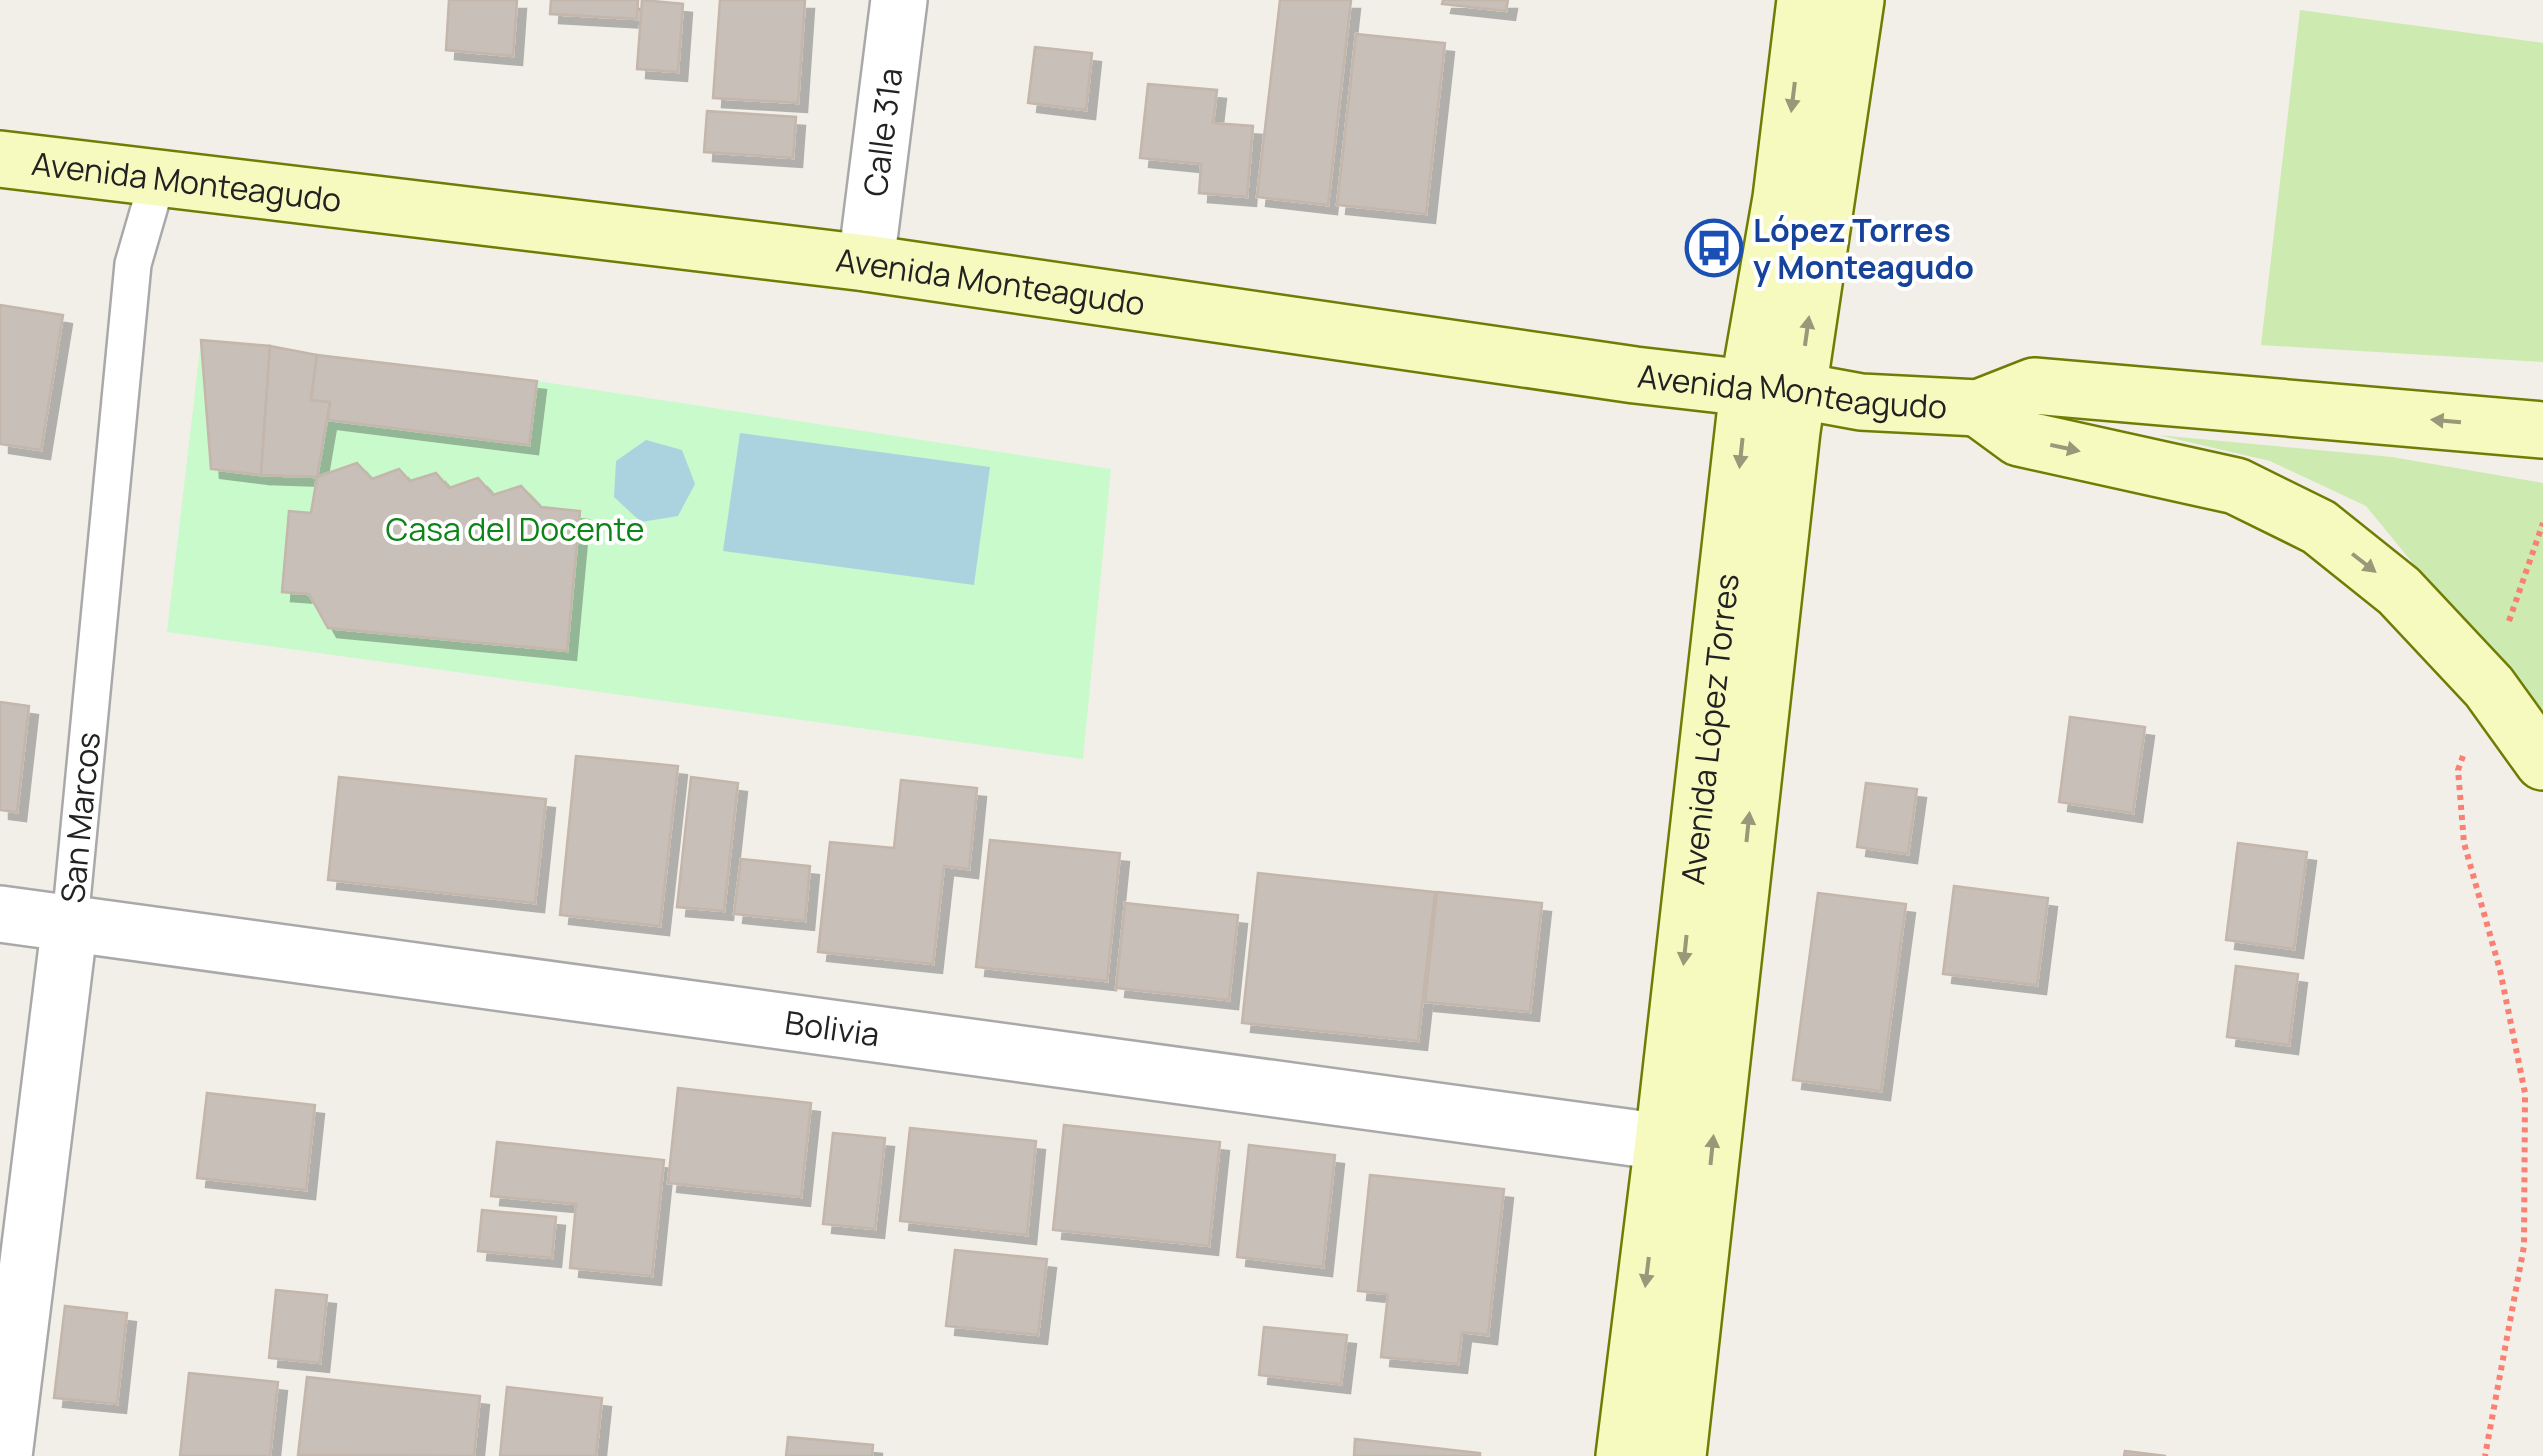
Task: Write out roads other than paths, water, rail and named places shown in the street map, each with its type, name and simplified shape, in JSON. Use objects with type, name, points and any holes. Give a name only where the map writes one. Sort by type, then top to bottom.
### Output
[{"type":"main road","name":"Avenida López Torres","points":[[1678,1456],[1773,390],[1781,198],[1805,0]]},
{"type":"main road","name":"Avenida López Torres","points":[[1624,1456],[1663,1142],[1773,390],[1856,0]]},
{"type":"main road","name":"Avenida Monteagudo","points":[[0,159],[866,263],[1635,376],[1861,402],[1978,408],[2034,386],[2543,430]]},
{"type":"main road","name":"Avenida Monteagudo","points":[[1978,408],[2019,438],[2236,486],[2319,527],[2399,590],[2489,687],[2543,762]]},
{"type":"street","name":"Calle 31a","points":[[866,263],[899,0]]},
{"type":"street","name":"Bolivia","points":[[0,914],[1663,1142]]},
{"type":"street","name":"San Marcos","points":[[4,1456],[70,922]]},
{"type":"lane","name":"San Marcos","points":[[70,922],[133,264],[158,178]]},
{"type":"water","points":[[740,433],[990,467],[974,585],[723,551]]},
{"type":"water","points":[[646,440],[682,450],[695,484],[678,516],[641,522],[614,497],[616,461]]},
{"type":"place","name":"López Torres y Monteagudo","points":[[1714,248]]},
{"type":"park label","name":"Casa del Docente","points":[[515,529]]}]
